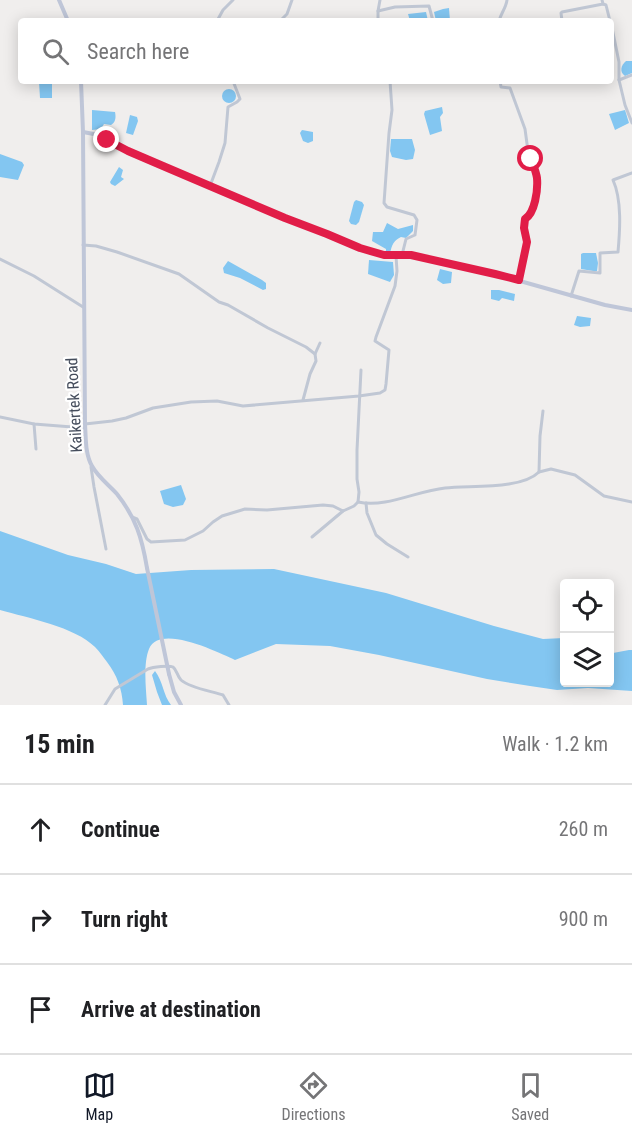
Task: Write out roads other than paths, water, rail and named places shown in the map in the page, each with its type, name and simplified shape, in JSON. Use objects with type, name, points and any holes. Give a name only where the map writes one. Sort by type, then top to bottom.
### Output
[{"type":"main road","points":[[59,0],[67,18]]},
{"type":"main road","name":"Kaikertek Road","points":[[81,84],[85,426],[88,456],[91,465],[118,495],[139,530],[169,674],[174,692],[181,705]]},
{"type":"main road","points":[[83,132],[99,135],[128,151],[360,248],[384,255],[422,258],[519,280],[571,296],[632,310]]},
{"type":"street","points":[[219,18],[233,0]]},
{"type":"street","points":[[283,18],[292,0]]},
{"type":"street","points":[[378,18],[380,0]]},
{"type":"street","points":[[500,18],[507,0]]},
{"type":"street","points":[[562,18],[562,12],[602,2],[606,5],[610,18]]},
{"type":"street","points":[[378,11],[429,6],[432,18]]},
{"type":"street","points":[[614,37],[619,62],[619,80],[632,123]]},
{"type":"street","points":[[619,80],[632,75]]},
{"type":"street","points":[[210,186],[225,142],[228,107],[240,99],[234,84]]},
{"type":"street","points":[[390,84],[392,110],[384,204],[414,215],[417,220],[415,235],[406,239],[402,255]]},
{"type":"street","points":[[500,84],[501,87],[510,88],[525,129],[528,151],[537,178],[535,203],[530,216],[525,219],[527,242],[519,280]]},
{"type":"street","points":[[571,296],[579,271],[600,273],[600,253],[618,252],[620,236],[618,194],[612,180],[632,172]]},
{"type":"street","points":[[83,244],[117,252],[179,274],[219,302],[306,347],[315,354]]},
{"type":"street","points":[[0,417],[34,424],[85,426],[126,418],[153,408],[191,402],[217,401],[243,406],[380,393],[385,390],[389,350],[375,341],[395,286],[396,256]]},
{"type":"street","points":[[0,259],[34,276],[83,307]]},
{"type":"street","points":[[303,400],[320,343]]},
{"type":"street","points":[[312,537],[343,511],[358,502],[357,450],[361,370]]},
{"type":"street","points":[[539,472],[543,411]]},
{"type":"street","points":[[34,424],[36,448]]},
{"type":"street","points":[[91,465],[93,487],[106,549]]},
{"type":"street","points":[[358,502],[388,501],[444,488],[506,485],[534,477],[539,472],[551,469],[575,476],[604,496],[632,502]]},
{"type":"street","points":[[366,503],[367,513],[376,535],[408,557]]},
{"type":"street","points":[[132,517],[137,519],[147,539],[151,542],[184,540],[203,531],[222,516],[245,509],[267,510],[323,505],[333,506],[343,511]]},
{"type":"street","points":[[105,705],[116,689],[148,669],[173,667],[181,680],[206,691],[223,695],[229,705]]},
{"type":"water","points":[[449,8],[450,18],[435,18],[434,12]]},
{"type":"water","points":[[426,12],[427,18],[409,18],[408,14]]},
{"type":"water","points":[[626,61],[632,61],[632,73],[625,76],[621,68]]},
{"type":"water","points":[[39,84],[52,84],[52,98],[40,98]]},
{"type":"water","points":[[229,89],[234,91],[236,96],[234,101],[229,103],[224,101],[222,96],[224,91]]},
{"type":"water","points":[[442,107],[443,113],[440,117],[442,131],[430,135],[425,111]]},
{"type":"water","points":[[92,110],[115,112],[115,121],[111,125],[104,124],[101,129],[92,130]]},
{"type":"water","points":[[625,110],[629,123],[615,130],[609,114]]},
{"type":"water","points":[[130,115],[137,117],[138,121],[133,135],[126,133]]},
{"type":"water","points":[[302,130],[313,132],[313,141],[308,143],[303,141],[300,133]]},
{"type":"water","points":[[391,139],[412,139],[415,150],[413,159],[392,157]]},
{"type":"water","points":[[0,154],[22,162],[24,165],[18,180],[0,177]]},
{"type":"water","points":[[119,167],[123,170],[121,177],[124,179],[115,186],[110,182]]},
{"type":"water","points":[[356,200],[364,205],[356,225],[349,221]]},
{"type":"water","points":[[387,223],[398,229],[413,225],[413,231],[406,238],[401,237],[396,240],[390,253],[386,253],[386,249],[372,241],[373,232],[383,232]]},
{"type":"water","points":[[596,253],[597,271],[581,269],[581,254]]},
{"type":"water","points":[[369,260],[393,262],[394,275],[390,282],[368,274]]},
{"type":"water","points":[[228,261],[262,280],[266,283],[266,289],[263,290],[240,278],[224,273],[223,268]]},
{"type":"water","points":[[440,269],[452,272],[451,283],[443,284],[437,280]]},
{"type":"water","points":[[491,290],[515,294],[514,301],[502,298],[499,301],[491,299]]},
{"type":"water","points":[[577,316],[591,318],[590,326],[574,325]]},
{"type":"water","points":[[181,485],[186,499],[183,505],[173,507],[164,504],[160,491]]},
{"type":"water","points":[[0,531],[68,555],[136,574],[191,570],[274,569],[386,593],[543,639],[560,638],[560,687],[614,687],[614,653],[632,650],[632,691],[588,688],[557,690],[530,686],[330,646],[276,644],[235,660],[190,642],[165,639],[155,642],[147,655],[145,677],[147,705],[123,705],[114,672],[95,647],[86,640],[51,624],[0,610]]},
{"type":"water","points":[[155,671],[171,705],[162,705],[152,675]]}]
